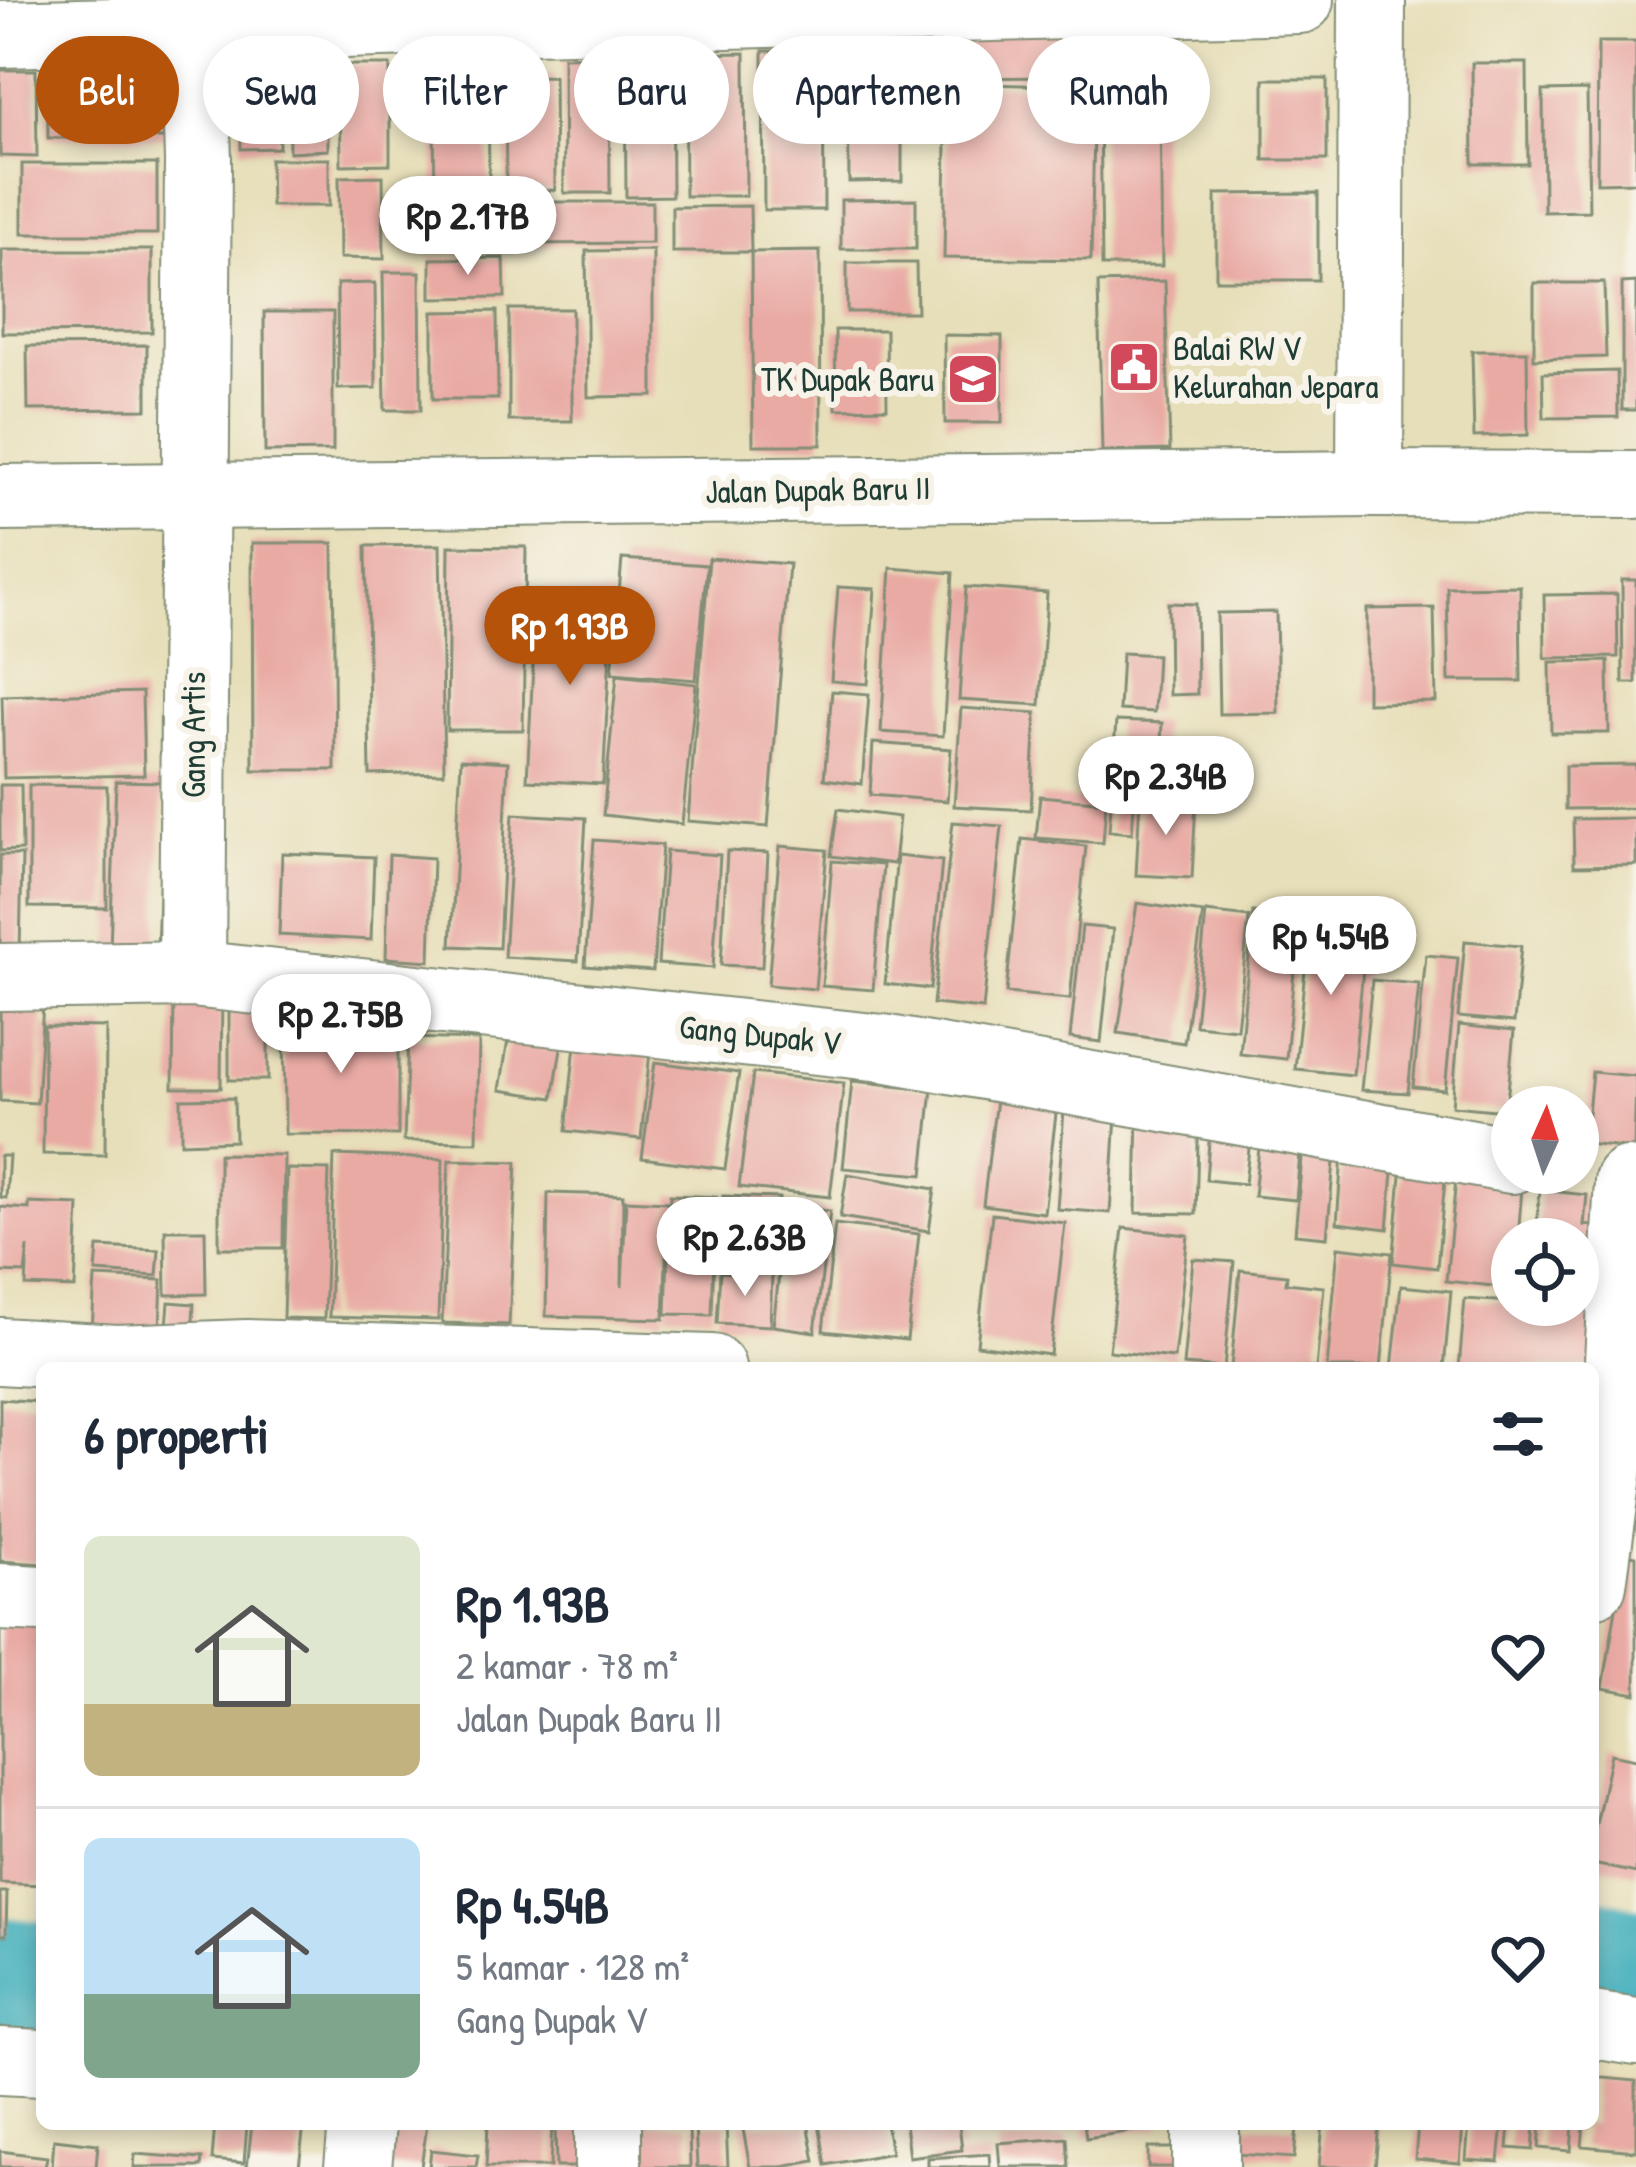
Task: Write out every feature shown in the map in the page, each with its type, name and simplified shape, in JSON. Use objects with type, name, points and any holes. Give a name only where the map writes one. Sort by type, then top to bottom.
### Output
[{"type":"street","points":[[0,34],[1300,0]]},
{"type":"street","points":[[1370,484],[1372,0]]},
{"type":"street","name":"Gang Artis","points":[[192,974],[198,160],[194,30]]},
{"type":"street","name":"Jalan Dupak Baru II","points":[[0,497],[1636,485]]},
{"type":"street","name":"Gang Dupak V","points":[[0,976],[192,974],[883,1048],[1491,1156]]},
{"type":"street","points":[[1610,1551],[1603,1432],[1614,1179]]},
{"type":"street","points":[[0,1352],[117,1358],[247,1353],[526,1362]]},
{"type":"street","points":[[0,1597],[36,1599]]},
{"type":"street","points":[[1599,2026],[1636,2032]]},
{"type":"street","points":[[0,2061],[36,2063]]},
{"type":"street","points":[[358,2167],[361,2130]]},
{"type":"street","points":[[608,2130],[608,2167]]},
{"type":"street","points":[[1206,2130],[1206,2167]]},
{"type":"building","points":[[1159,22],[1159,36],[1099,36],[1099,24]]},
{"type":"building","points":[[947,25],[1062,26],[1062,36],[1027,36],[1027,77],[1003,78],[1003,36],[947,36]]},
{"type":"building","points":[[1598,42],[1636,42],[1636,182],[1597,183]]},
{"type":"building","points":[[729,53],[745,53],[746,196],[685,196],[685,144],[729,144]]},
{"type":"building","points":[[563,57],[574,57],[574,144],[610,144],[610,193],[564,193]]},
{"type":"building","points":[[1472,63],[1527,63],[1528,164],[1473,164]]},
{"type":"building","points":[[359,65],[383,65],[383,144],[390,144],[390,164],[341,165],[341,144],[359,144]]},
{"type":"building","points":[[0,70],[36,70],[37,157],[0,156]]},
{"type":"building","points":[[550,76],[554,76],[555,190],[506,191],[506,144],[550,144]]},
{"type":"building","points":[[1264,79],[1327,79],[1327,160],[1264,160]]},
{"type":"building","points":[[1003,85],[1027,85],[1027,144],[1094,144],[1091,260],[944,258],[946,144],[1003,144]]},
{"type":"building","points":[[1587,90],[1589,211],[1544,212],[1543,91]]},
{"type":"building","points":[[241,144],[279,144],[279,148],[241,149]]},
{"type":"building","points":[[289,144],[328,144],[328,150],[289,152]]},
{"type":"building","points":[[434,144],[489,144],[489,196],[435,197]]},
{"type":"building","points":[[626,144],[672,144],[672,196],[626,197]]},
{"type":"building","points":[[764,144],[824,144],[824,210],[764,210]]},
{"type":"building","points":[[849,144],[902,144],[902,181],[849,182]]},
{"type":"building","points":[[1100,144],[1160,144],[1162,266],[1102,266]]},
{"type":"building","points":[[270,159],[329,159],[329,206],[271,206]]},
{"type":"building","points":[[22,164],[157,164],[157,234],[22,234]]},
{"type":"building","points":[[383,176],[384,259],[340,258],[339,177]]},
{"type":"building","points":[[1318,193],[1318,280],[1216,280],[1216,194]]},
{"type":"building","points":[[916,199],[916,249],[841,249],[841,200]]},
{"type":"building","points":[[521,202],[652,202],[652,243],[522,244]]},
{"type":"building","points":[[750,206],[751,252],[672,252],[672,207]]},
{"type":"building","points":[[2,250],[152,250],[152,332],[2,333]]},
{"type":"building","points":[[653,250],[653,396],[588,397],[586,251]]},
{"type":"building","points":[[820,251],[821,445],[753,445],[751,252]]},
{"type":"building","points":[[504,258],[505,297],[431,298],[431,259]]},
{"type":"building","points":[[847,263],[916,263],[917,312],[847,312]]},
{"type":"building","points":[[383,272],[420,272],[421,410],[385,410]]},
{"type":"building","name":"Balai RW V Kelurahan Jepara","points":[[1165,281],[1170,450],[1102,452],[1098,283]]},
{"type":"building","points":[[1636,282],[1636,410],[1622,410],[1622,283]]},
{"type":"building","points":[[375,283],[376,388],[338,389],[337,284]]},
{"type":"building","points":[[1534,283],[1604,283],[1606,357],[1534,359]]},
{"type":"building","points":[[509,309],[572,309],[572,421],[509,421]]},
{"type":"building","points":[[497,311],[498,399],[433,399],[433,312]]},
{"type":"building","points":[[264,312],[333,312],[333,451],[265,452]]},
{"type":"building","points":[[835,330],[886,330],[887,408],[836,409]]},
{"type":"building","name":"TK Dupak Baru","points":[[944,335],[1002,336],[1002,423],[945,423]]},
{"type":"building","points":[[147,345],[147,409],[28,410],[27,346]]},
{"type":"building","points":[[1472,351],[1527,351],[1528,435],[1474,437]]},
{"type":"building","points":[[1617,371],[1618,417],[1544,418],[1543,373]]},
{"type":"building","points":[[252,543],[333,543],[335,770],[253,770]]},
{"type":"building","points":[[440,545],[444,773],[370,775],[366,546]]},
{"type":"building","points":[[449,546],[526,547],[523,730],[447,730]]},
{"type":"building","points":[[709,558],[789,564],[768,827],[688,821]]},
{"type":"building","points":[[622,559],[707,565],[696,680],[612,673]]},
{"type":"building","points":[[891,568],[953,573],[943,736],[881,732]]},
{"type":"building","points":[[1622,580],[1636,580],[1636,683],[1623,683]]},
{"type":"building","points":[[1520,586],[1521,681],[1449,681],[1447,587]]},
{"type":"building","points":[[838,587],[875,589],[868,684],[831,681]]},
{"type":"building","points":[[966,587],[1047,593],[1040,705],[959,700]]},
{"type":"building","points":[[537,591],[613,595],[603,784],[527,780]]},
{"type":"building","points":[[1617,594],[1618,657],[1545,658],[1544,595]]},
{"type":"building","points":[[1168,603],[1196,604],[1197,694],[1169,695]]},
{"type":"building","points":[[1434,608],[1436,702],[1367,703],[1367,609]]},
{"type":"building","points":[[1276,612],[1278,713],[1219,714],[1217,613]]},
{"type":"building","points":[[1122,653],[1157,655],[1154,712],[1119,710]]},
{"type":"building","points":[[1608,661],[1609,733],[1551,733],[1550,662]]},
{"type":"building","points":[[617,675],[696,684],[682,824],[603,815]]},
{"type":"building","points":[[832,691],[869,694],[862,784],[824,779]]},
{"type":"building","points":[[142,692],[144,775],[4,778],[2,696]]},
{"type":"building","points":[[961,708],[1036,713],[1031,810],[954,806]]},
{"type":"building","points":[[1116,721],[1162,723],[1159,780],[1112,777]]},
{"type":"building","points":[[873,743],[951,749],[947,801],[870,795]]},
{"type":"building","points":[[461,759],[508,762],[499,948],[451,946]]},
{"type":"building","points":[[1636,765],[1636,808],[1565,809],[1565,766]]},
{"type":"building","points":[[116,781],[163,782],[157,951],[110,949]]},
{"type":"building","points":[[0,785],[21,785],[22,850],[0,851]]},
{"type":"building","points":[[29,785],[107,786],[107,908],[29,907]]},
{"type":"building","points":[[1040,796],[1106,802],[1103,843],[1036,838]]},
{"type":"building","points":[[1140,798],[1196,801],[1192,878],[1136,875]]},
{"type":"building","points":[[1111,805],[1134,806],[1132,833],[1109,831]]},
{"type":"building","points":[[838,809],[899,817],[894,864],[831,856]]},
{"type":"building","points":[[513,814],[586,818],[578,961],[504,957]]},
{"type":"building","points":[[1636,818],[1636,865],[1574,866],[1573,819]]},
{"type":"building","points":[[953,822],[1002,826],[983,1009],[933,1004]]},
{"type":"building","points":[[1022,839],[1086,846],[1070,999],[1006,993]]},
{"type":"building","points":[[594,840],[662,845],[653,971],[585,966]]},
{"type":"building","points":[[780,846],[827,850],[815,989],[768,985]]},
{"type":"building","points":[[666,851],[720,855],[713,968],[658,964]]},
{"type":"building","points":[[727,851],[768,853],[762,967],[721,965]]},
{"type":"building","points":[[282,853],[374,857],[371,940],[279,935]]},
{"type":"building","points":[[0,855],[22,855],[20,952],[0,952]]},
{"type":"building","points":[[389,855],[433,858],[430,961],[386,958]]},
{"type":"building","points":[[897,856],[942,861],[930,989],[885,984]]},
{"type":"building","points":[[832,861],[883,865],[873,990],[822,986]]},
{"type":"building","points":[[1137,903],[1203,913],[1184,1043],[1118,1033]]},
{"type":"building","points":[[1206,912],[1249,917],[1237,1029],[1195,1025]]},
{"type":"building","points":[[1253,912],[1299,917],[1286,1059],[1240,1054]]},
{"type":"building","points":[[1310,921],[1367,926],[1353,1075],[1295,1069]]},
{"type":"building","points":[[1082,926],[1113,929],[1101,1042],[1070,1038]]},
{"type":"building","points":[[1465,941],[1521,946],[1514,1022],[1458,1017]]},
{"type":"building","points":[[1426,955],[1458,958],[1445,1090],[1413,1087]]},
{"type":"building","points":[[1372,980],[1419,984],[1408,1093],[1361,1090]]},
{"type":"building","points":[[0,984],[44,986],[37,1103],[0,1101]]},
{"type":"building","points":[[174,991],[222,991],[221,1088],[173,1088]]},
{"type":"building","points":[[229,998],[268,998],[268,1080],[229,1080]]},
{"type":"building","points":[[512,1015],[565,1023],[553,1098],[500,1090]]},
{"type":"building","points":[[284,1018],[398,1018],[398,1135],[285,1134]]},
{"type":"building","points":[[1459,1025],[1514,1031],[1508,1086],[1491,1086],[1491,1110],[1452,1106]]},
{"type":"building","points":[[44,1026],[106,1027],[105,1155],[43,1154]]},
{"type":"building","points":[[576,1035],[651,1042],[641,1139],[566,1131]]},
{"type":"building","points":[[408,1038],[479,1040],[477,1142],[404,1141]]},
{"type":"building","points":[[655,1062],[739,1073],[725,1169],[642,1158]]},
{"type":"building","points":[[1592,1072],[1636,1076],[1634,1149],[1599,1145],[1599,1086],[1591,1086]]},
{"type":"building","points":[[753,1073],[844,1083],[830,1197],[739,1187]]},
{"type":"building","points":[[852,1081],[932,1089],[923,1175],[843,1168]]},
{"type":"building","points":[[998,1083],[1059,1089],[1044,1213],[983,1205]]},
{"type":"building","points":[[1065,1096],[1117,1098],[1110,1213],[1057,1209]]},
{"type":"building","points":[[234,1098],[235,1141],[181,1143],[181,1099]]},
{"type":"building","points":[[1138,1105],[1199,1106],[1196,1214],[1136,1213]]},
{"type":"building","points":[[1211,1117],[1252,1122],[1245,1184],[1206,1180]]},
{"type":"building","points":[[1260,1138],[1301,1141],[1296,1200],[1254,1196]]},
{"type":"building","points":[[1303,1147],[1335,1151],[1327,1237],[1295,1234]]},
{"type":"building","points":[[219,1154],[284,1155],[283,1248],[219,1248]]},
{"type":"building","points":[[1403,1154],[1447,1158],[1437,1268],[1393,1263]]},
{"type":"building","points":[[334,1155],[443,1159],[438,1320],[329,1317]]},
{"type":"building","points":[[1342,1155],[1394,1160],[1388,1229],[1337,1223]]},
{"type":"building","points":[[0,1156],[9,1156],[6,1198],[0,1197]]},
{"type":"building","points":[[449,1160],[517,1162],[509,1325],[442,1323]]},
{"type":"building","points":[[287,1169],[329,1170],[324,1319],[283,1318]]},
{"type":"building","points":[[1457,1169],[1491,1172],[1491,1194],[1521,1194],[1520,1218],[1491,1218],[1491,1286],[1446,1281]]},
{"type":"building","points":[[847,1174],[935,1189],[929,1231],[840,1217]]},
{"type":"building","points":[[548,1193],[623,1195],[622,1287],[626,1200],[668,1202],[664,1319],[546,1316]]},
{"type":"building","points":[[1540,1194],[1587,1195],[1585,1218],[1538,1218]]},
{"type":"building","points":[[670,1195],[716,1197],[712,1315],[666,1314]]},
{"type":"building","points":[[723,1196],[779,1198],[776,1265],[721,1262]]},
{"type":"building","points":[[29,1203],[79,1205],[75,1288],[26,1286],[28,1247],[25,1273],[0,1272],[0,1207],[29,1209]]},
{"type":"building","points":[[787,1206],[830,1211],[815,1332],[773,1326]]},
{"type":"building","points":[[992,1214],[1065,1223],[1050,1355],[977,1345]]},
{"type":"building","points":[[835,1224],[919,1234],[907,1340],[823,1331]]},
{"type":"building","points":[[1599,1226],[1617,1227],[1594,1362],[1460,1362],[1465,1299],[1491,1301],[1491,1326],[1599,1326]]},
{"type":"building","points":[[1123,1228],[1188,1235],[1174,1358],[1109,1351]]},
{"type":"building","points":[[165,1230],[205,1230],[206,1294],[166,1295]]},
{"type":"building","points":[[98,1247],[159,1250],[157,1276],[96,1272]]},
{"type":"building","points":[[1338,1247],[1392,1253],[1382,1362],[1328,1362]]},
{"type":"building","points":[[1193,1259],[1234,1262],[1225,1362],[1183,1362]]},
{"type":"building","points":[[1240,1270],[1287,1275],[1286,1283],[1324,1287],[1317,1362],[1232,1362]]},
{"type":"building","points":[[720,1272],[772,1275],[770,1326],[717,1323]]},
{"type":"building","points":[[95,1277],[162,1280],[159,1354],[91,1350]]},
{"type":"building","points":[[1401,1286],[1451,1291],[1445,1362],[1393,1362]]},
{"type":"building","points":[[169,1302],[194,1304],[191,1352],[165,1350]]},
{"type":"building","points":[[0,1399],[36,1402],[36,1564],[0,1561]]},
{"type":"building","points":[[1625,1554],[1636,1556],[1636,1694],[1603,1688]]},
{"type":"building","points":[[0,1608],[36,1610],[36,1885],[0,1883]]},
{"type":"building","points":[[1611,1754],[1636,1759],[1636,1873],[1599,1865],[1599,1811]]},
{"type":"building","points":[[0,1892],[7,1892],[6,1935],[0,1935]]},
{"type":"building","points":[[1599,2078],[1636,2081],[1636,2151],[1582,2146],[1583,2130],[1599,2130]]},
{"type":"building","points":[[214,2130],[247,2130],[244,2163],[212,2160]]},
{"type":"building","points":[[251,2130],[303,2130],[299,2167],[247,2167]]},
{"type":"building","points":[[368,2130],[426,2130],[421,2167],[364,2167]]},
{"type":"building","points":[[488,2130],[552,2130],[550,2167],[486,2167]]},
{"type":"building","points":[[555,2130],[598,2130],[599,2167],[556,2167]]},
{"type":"building","points":[[620,2130],[689,2130],[690,2167],[620,2167]]},
{"type":"building","points":[[695,2130],[726,2130],[728,2167],[697,2167]]},
{"type":"building","points":[[743,2130],[809,2130],[815,2161],[750,2167]]},
{"type":"building","points":[[820,2130],[887,2130],[891,2153],[826,2165]]},
{"type":"building","points":[[906,2130],[960,2130],[962,2150],[909,2157]]},
{"type":"building","points":[[1085,2130],[1141,2130],[1086,2138]]},
{"type":"building","points":[[1225,2130],[1297,2130],[1294,2158],[1223,2153]]},
{"type":"building","points":[[1322,2130],[1378,2130],[1375,2167],[1319,2167]]},
{"type":"building","points":[[1417,2130],[1463,2130],[1460,2163],[1415,2159]]},
{"type":"building","points":[[1468,2130],[1502,2130],[1499,2162],[1466,2160]]},
{"type":"building","points":[[1510,2130],[1535,2130],[1533,2150],[1508,2148]]},
{"type":"building","points":[[1540,2130],[1573,2130],[1571,2151],[1539,2148]]},
{"type":"building","points":[[1067,2138],[1069,2167],[1000,2167],[998,2143]]},
{"type":"building","points":[[54,2139],[98,2144],[96,2167],[52,2167]]},
{"type":"building","points":[[1148,2148],[1189,2148],[1189,2167],[1148,2167]]},
{"type":"building","points":[[431,2150],[478,2155],[476,2167],[429,2167]]},
{"type":"building","points":[[0,2151],[47,2157],[45,2167],[0,2167]]},
{"type":"building","points":[[135,2154],[202,2159],[201,2167],[134,2167]]},
{"type":"building","points":[[989,2154],[990,2167],[928,2167],[928,2158]]},
{"type":"waterway","points":[[1599,1959],[1636,1968]]},
{"type":"waterway","points":[[0,1976],[36,1979]]},
{"type":"place","name":"Balai RW V Kelurahan Jepara","points":[[1134,367]]},
{"type":"place","name":"TK Dupak Baru","points":[[973,379]]}]
